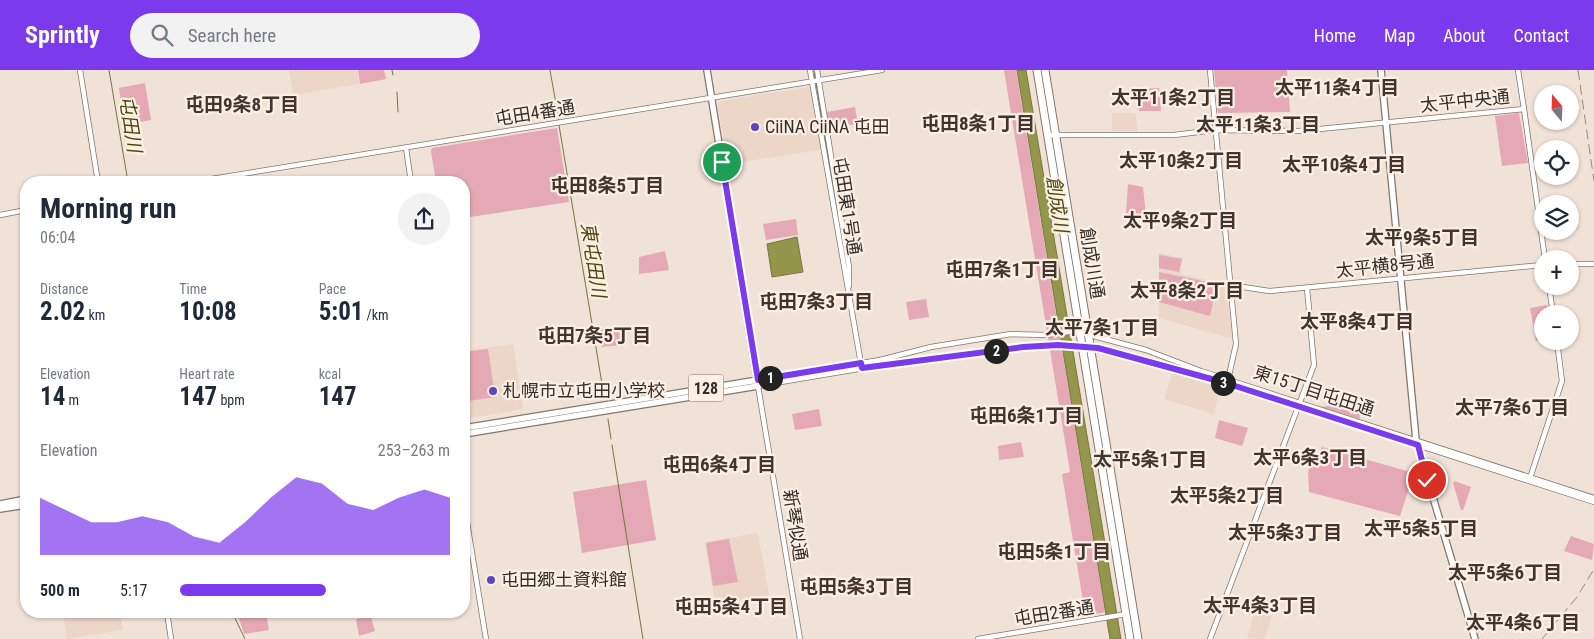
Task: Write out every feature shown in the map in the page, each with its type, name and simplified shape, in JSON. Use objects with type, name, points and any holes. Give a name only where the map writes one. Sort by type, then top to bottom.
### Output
[{"type":"highway","name":"創成川通","points":[[1038,70],[1052,135],[1087,347],[1130,639]]},
{"type":"highway","name":"創成川通","points":[[1045,70],[1052,135]]},
{"type":"highway","name":"創成川通","points":[[1126,614],[1138,639]]},
{"type":"main road","points":[[707,70],[758,383]]},
{"type":"main road","points":[[1381,70],[1417,442],[1475,639]]},
{"type":"main road","name":"128","points":[[470,433],[676,399],[758,383]]},
{"type":"main road","name":"128","points":[[470,427],[758,383]]},
{"type":"main road","points":[[0,504],[20,500]]},
{"type":"main road","points":[[0,509],[20,506]]},
{"type":"street","points":[[80,70],[97,176]]},
{"type":"street","name":"屯田東1号通","points":[[810,70],[816,81]]},
{"type":"street","name":"屯田東1号通","points":[[817,70],[816,81],[849,267],[849,287],[862,366]]},
{"type":"street","name":"屯田4番通","points":[[231,176],[882,70]]},
{"type":"street","points":[[1210,70],[1236,344],[1227,381]]},
{"type":"street","points":[[1518,70],[1524,109]]},
{"type":"street","name":"太平中央通","points":[[1052,135],[1174,135],[1216,130],[1299,130],[1524,109],[1544,250]]},
{"type":"street","points":[[406,148],[410,176]]},
{"type":"street","points":[[0,215],[20,211]]},
{"type":"street","points":[[1579,264],[1594,264]]},
{"type":"street","name":"太平横8号通","points":[[1230,285],[1261,291],[1534,266]]},
{"type":"street","points":[[1210,639],[1299,405],[1314,358],[1306,288]]},
{"type":"street","name":"東15丁目屯田通","points":[[862,366],[932,347],[1011,334],[1084,332],[1146,350],[1227,381],[1417,442],[1594,502]]},
{"type":"street","name":"東15丁目屯田通","points":[[758,383],[862,366],[1023,347],[1058,345],[1111,350],[1227,381]]},
{"type":"street","points":[[1529,479],[1561,384],[1558,350]]},
{"type":"street","name":"新琴似通","points":[[758,383],[800,639]]},
{"type":"street","name":"東15丁目屯田通","points":[[1529,479],[1594,498]]},
{"type":"street","points":[[470,541],[486,639]]},
{"type":"street","name":"屯田2番通","points":[[978,639],[1126,614]]},
{"type":"street","points":[[168,618],[171,639]]},
{"type":"shaded area","points":[[289,70],[357,70],[359,84],[293,95]]},
{"type":"shaded area","points":[[358,70],[384,70],[386,79],[360,84]]},
{"type":"shaded area","points":[[1004,70],[1016,70],[1105,612],[1096,614],[1084,607],[1062,474],[1070,472]]},
{"type":"shaded area","points":[[1017,70],[1026,70],[1121,639],[1110,639]]},
{"type":"shaded area","points":[[1214,70],[1287,70],[1290,112],[1218,113]]},
{"type":"shaded area","points":[[145,83],[151,120],[124,125],[119,88]]},
{"type":"shaded area","points":[[812,88],[820,150],[727,164],[718,105],[721,101]]},
{"type":"shaded area","points":[[1159,88],[1161,111],[1139,111],[1134,89]]},
{"type":"shaded area","points":[[855,107],[858,124],[828,127],[827,112]]},
{"type":"shaded area","points":[[1112,113],[1135,113],[1138,130],[1112,131]]},
{"type":"shaded area","points":[[1519,113],[1528,163],[1502,166],[1495,116]]},
{"type":"shaded area","points":[[557,128],[569,202],[470,217],[470,176],[435,176],[432,148]]},
{"type":"shaded area","points":[[1128,184],[1143,187],[1146,215],[1126,213]]},
{"type":"shaded area","points":[[796,219],[798,235],[766,240],[763,224]]},
{"type":"shaded area","points":[[797,237],[803,272],[772,277],[767,244]]},
{"type":"shaded area","points":[[665,251],[669,270],[639,274],[639,257]]},
{"type":"shaded area","points":[[1159,253],[1183,258],[1180,274],[1226,284],[1232,337],[1159,318]]},
{"type":"shaded area","points":[[1159,255],[1182,259],[1179,272],[1159,268]]},
{"type":"shaded area","points":[[1159,272],[1217,284],[1210,316],[1159,302]]},
{"type":"shaded area","points":[[926,299],[929,317],[909,320],[906,302]]},
{"type":"shaded area","points":[[1534,307],[1534,330],[1530,308]]},
{"type":"shaded area","points":[[619,327],[622,345],[601,347],[599,330]]},
{"type":"shaded area","name":"札幌市立屯田小学校","points":[[513,344],[523,409],[470,418],[470,350]]},
{"type":"shaded area","points":[[488,349],[495,397],[470,401],[470,351]]},
{"type":"shaded area","points":[[1172,373],[1220,388],[1214,414],[1164,399]]},
{"type":"shaded area","points":[[1341,404],[1342,408],[1355,407],[1356,410],[1359,410],[1360,419],[1321,407]]},
{"type":"shaded area","points":[[819,409],[822,426],[795,430],[792,414]]},
{"type":"shaded area","points":[[1219,420],[1248,428],[1242,446],[1215,438]]},
{"type":"shaded area","points":[[1021,442],[1024,457],[999,460],[998,446]]},
{"type":"shaded area","points":[[1322,447],[1414,473],[1400,516],[1309,492],[1308,471]]},
{"type":"shaded area","points":[[646,480],[656,540],[582,553],[573,492]]},
{"type":"shaded area","points":[[1455,481],[1471,487],[1463,510],[1461,510],[1453,483]]},
{"type":"shaded area","points":[[758,533],[769,595],[715,603],[705,542]]},
{"type":"shaded area","points":[[1571,536],[1594,544],[1592,560],[1564,551]]},
{"type":"shaded area","points":[[729,539],[738,582],[713,586],[706,543]]},
{"type":"shaded area","points":[[1255,611],[1272,616],[1265,639],[1247,638]]},
{"type":"shaded area","points":[[64,618],[121,618],[123,630],[67,639]]},
{"type":"shaded area","points":[[239,618],[267,618],[269,630],[244,634]]},
{"type":"shaded area","points":[[371,618],[375,631],[359,636],[356,619]]},
{"type":"waterway","name":"屯田川","points":[[109,70],[127,176]]},
{"type":"waterway","points":[[392,70],[393,75]]},
{"type":"waterway","name":"東屯田川","points":[[550,70],[559,121]]},
{"type":"waterway","points":[[814,70],[815,79]]},
{"type":"waterway","points":[[816,83],[841,234]]},
{"type":"waterway","points":[[397,92],[398,112]]},
{"type":"waterway","name":"東屯田川","points":[[559,125],[604,396]]},
{"type":"waterway","name":"東屯田川","points":[[608,419],[611,439]]},
{"type":"waterway","name":"東屯田川","points":[[612,445],[643,639]]},
{"type":"waterway","name":"屯田川","points":[[235,618],[245,639]]},
{"type":"railway","points":[[1578,70],[1594,181]]},
{"type":"railway","points":[[1542,639],[1577,597],[1594,569]]},
{"type":"place","name":"CiiNA CiiNA 屯田","points":[[755,127]]},
{"type":"place","name":"札幌市立屯田小学校","points":[[493,391]]},
{"type":"place","name":"屯田郷土資料館","points":[[491,580]]},
{"type":"district","name":"太平11条4丁目","points":[[1337,87]]},
{"type":"district","name":"太平11条2丁目","points":[[1173,97]]},
{"type":"district","name":"屯田9条8丁目","points":[[242,104]]},
{"type":"district","name":"屯田8条1丁目","points":[[978,123]]},
{"type":"district","name":"太平11条3丁目","points":[[1258,124]]},
{"type":"district","name":"太平10条2丁目","points":[[1181,160]]},
{"type":"district","name":"太平10条4丁目","points":[[1344,164]]},
{"type":"district","name":"屯田8条5丁目","points":[[607,185]]},
{"type":"district","name":"太平9条2丁目","points":[[1180,220]]},
{"type":"district","name":"太平9条5丁目","points":[[1422,237]]},
{"type":"district","name":"屯田7条1丁目","points":[[1002,269]]},
{"type":"district","name":"太平8条2丁目","points":[[1187,290]]},
{"type":"district","name":"屯田7条3丁目","points":[[816,301]]},
{"type":"district","name":"太平8条4丁目","points":[[1357,321]]},
{"type":"district","name":"太平7条1丁目","points":[[1102,327]]},
{"type":"district","name":"屯田7条5丁目","points":[[594,335]]},
{"type":"district","name":"太平7条6丁目","points":[[1512,407]]},
{"type":"district","name":"屯田6条1丁目","points":[[1026,415]]},
{"type":"district","name":"太平6条3丁目","points":[[1310,457]]},
{"type":"district","name":"太平5条1丁目","points":[[1150,459]]},
{"type":"district","name":"屯田6条4丁目","points":[[719,464]]},
{"type":"district","name":"太平5条2丁目","points":[[1227,495]]},
{"type":"district","name":"太平5条5丁目","points":[[1421,528]]},
{"type":"district","name":"太平5条3丁目","points":[[1285,532]]},
{"type":"district","name":"屯田5条1丁目","points":[[1054,551]]},
{"type":"district","name":"太平5条6丁目","points":[[1505,572]]},
{"type":"district","name":"屯田5条3丁目","points":[[856,586]]},
{"type":"district","name":"太平4条3丁目","points":[[1260,605]]},
{"type":"district","name":"屯田5条4丁目","points":[[731,606]]},
{"type":"district","name":"太平4条6丁目","points":[[1523,622]]},
{"type":"route","points":[[722,162],[758,380],[861,363],[862,368],[962,357],[1023,347],[1058,345],[1098,348],[1226,383],[1267,398],[1418,445],[1427,480]]},
{"type":"water label","name":"創成川","points":[[1058,204]]}]
